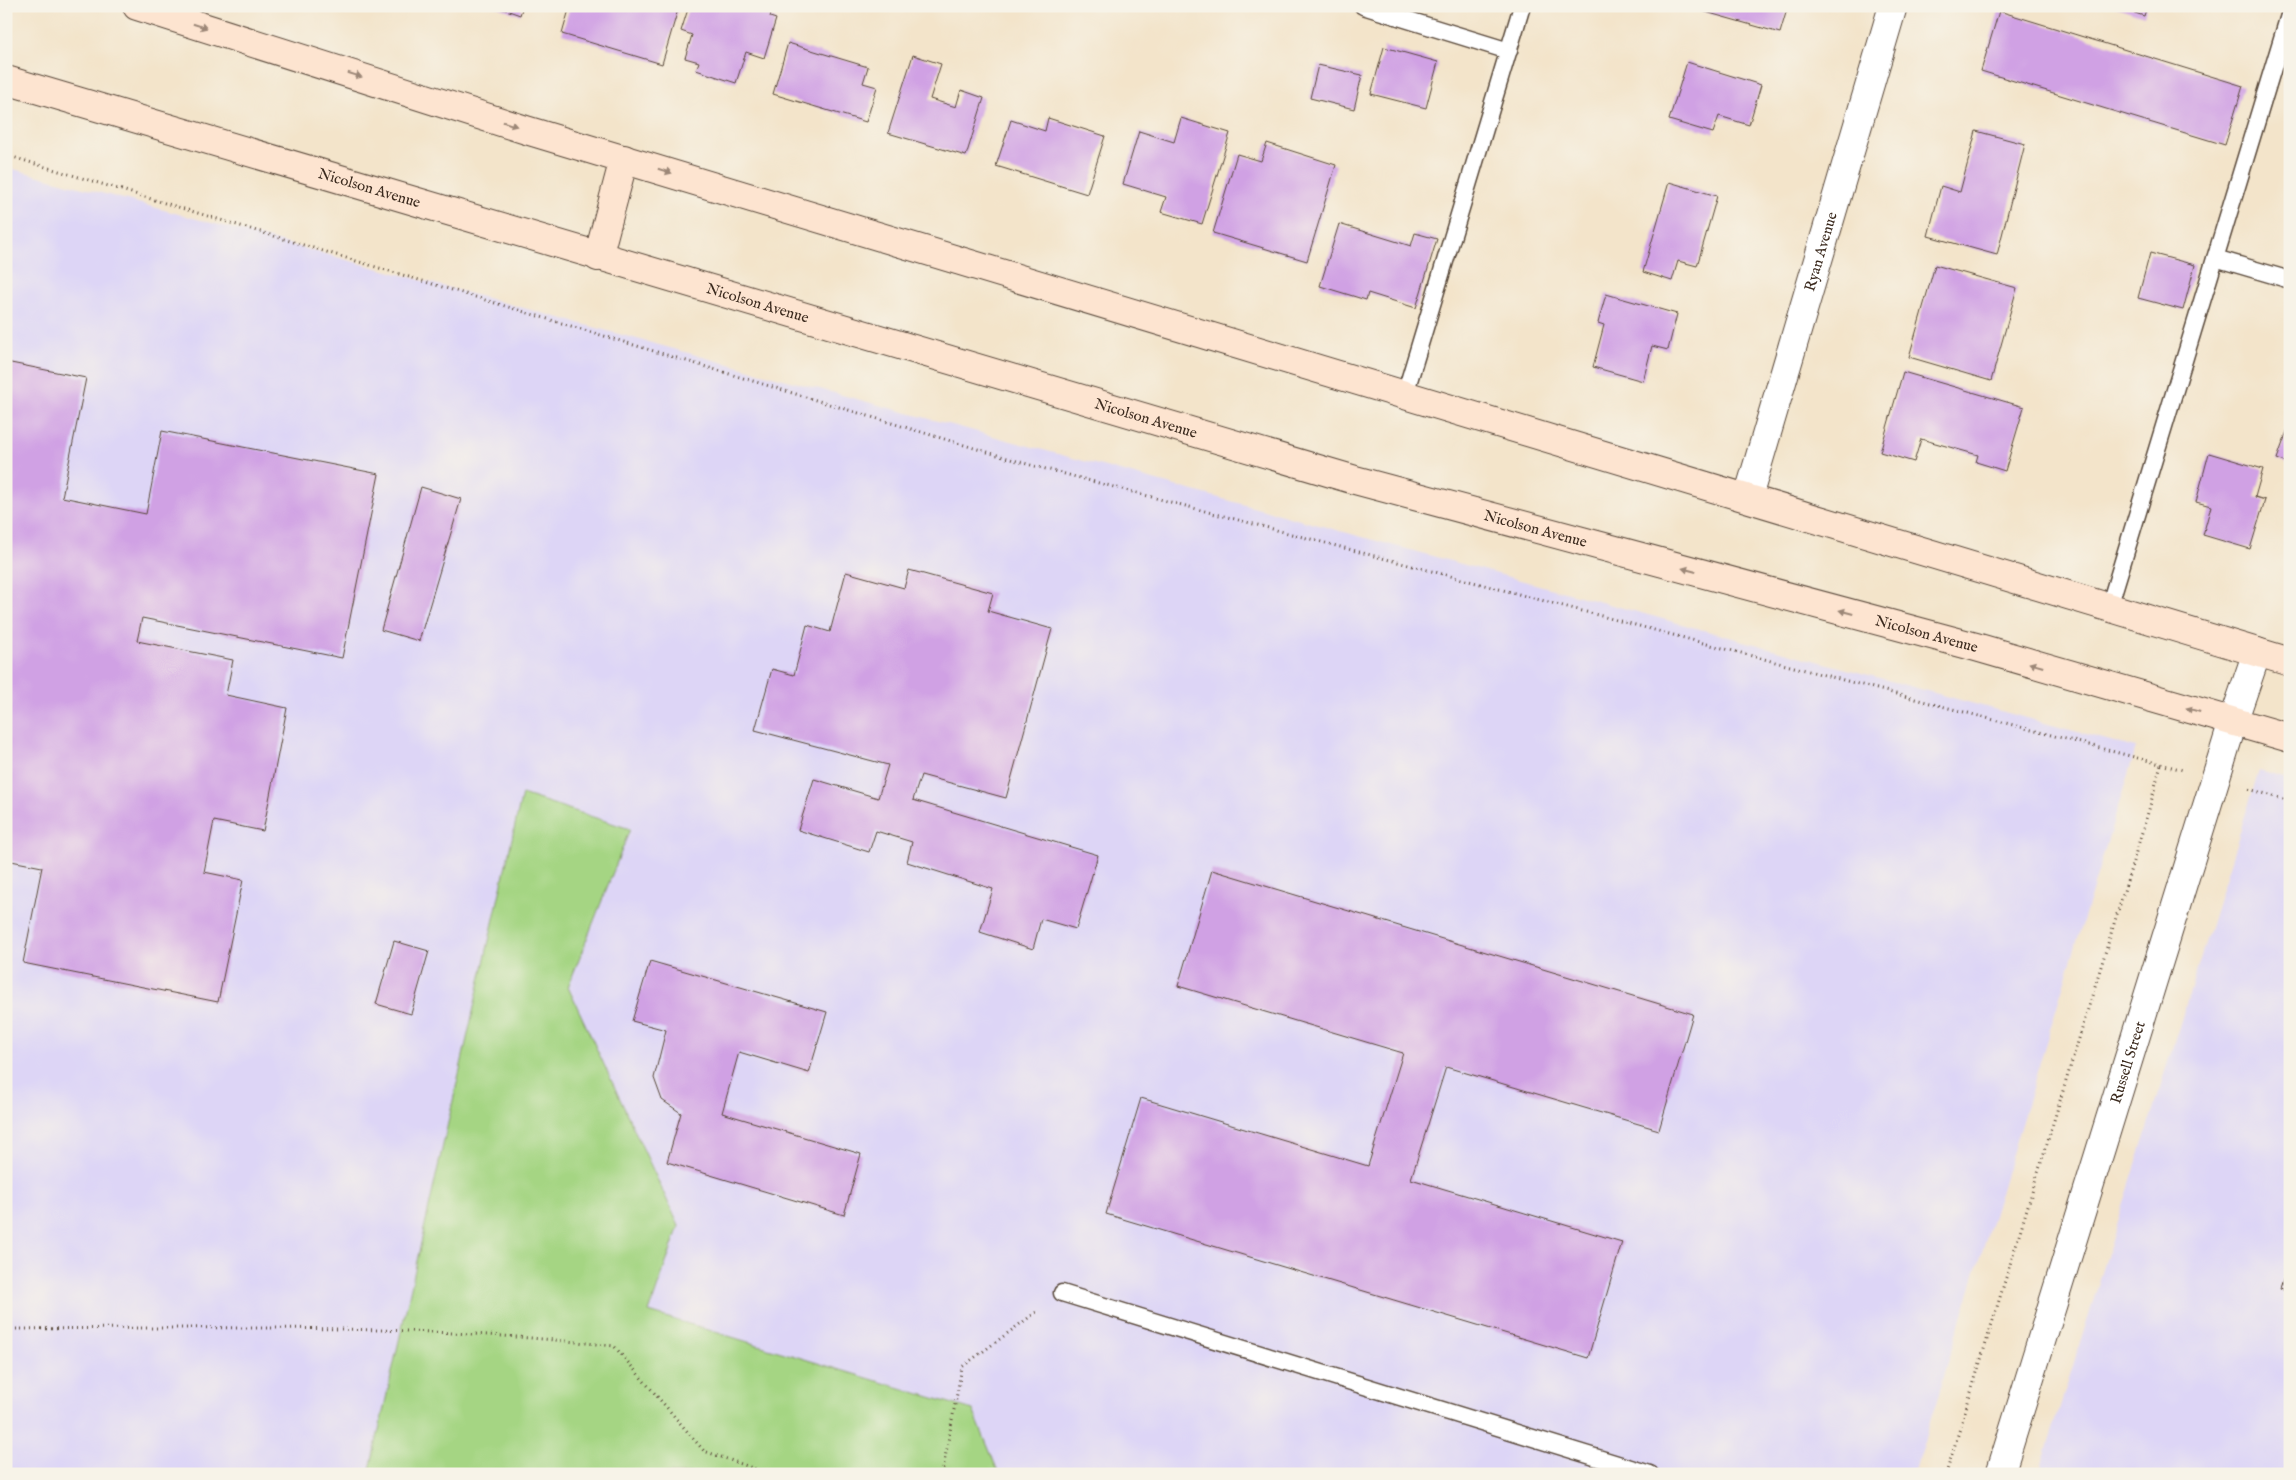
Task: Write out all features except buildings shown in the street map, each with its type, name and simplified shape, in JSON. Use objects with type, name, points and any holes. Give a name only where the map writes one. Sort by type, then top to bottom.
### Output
[{"type":"main road","points":[[137,6],[624,159],[2290,662]]},
{"type":"main road","name":"Nicolson Avenue","points":[[6,80],[1355,480],[1976,647],[2290,738]]},
{"type":"main road","points":[[598,257],[624,159]]},
{"type":"street","name":"Ryan Avenue","points":[[1748,497],[1893,6]]},
{"type":"street","name":"Russell Street","points":[[2000,1474],[2233,722],[2257,652]]},
{"type":"lane","points":[[1363,6],[1509,51]]},
{"type":"lane","points":[[1405,394],[1522,6]]},
{"type":"lane","points":[[2109,607],[2290,12]]},
{"type":"lane","points":[[2215,258],[2290,280]]},
{"type":"lane","points":[[1062,1293],[1650,1474]]},
{"type":"path","points":[[6,155],[1026,464],[2161,764],[2290,801]]},
{"type":"path","points":[[1946,1474],[2161,764]]},
{"type":"path","points":[[942,1474],[962,1367],[1062,1293]]},
{"type":"path","points":[[6,1329],[335,1328],[524,1336],[614,1346],[704,1451],[770,1474]]},
{"type":"shaded area","points":[[6,167],[2136,748],[1914,1474],[999,1474],[973,1410],[649,1312],[679,1226],[568,987],[630,829],[522,794],[369,1474],[6,1474]]},
{"type":"shaded area","points":[[2259,771],[2290,780],[2290,1474],[2039,1474]]},
{"type":"green space","points":[[522,794],[630,829],[568,987],[679,1226],[649,1312],[973,1410],[999,1474],[369,1474]]}]
